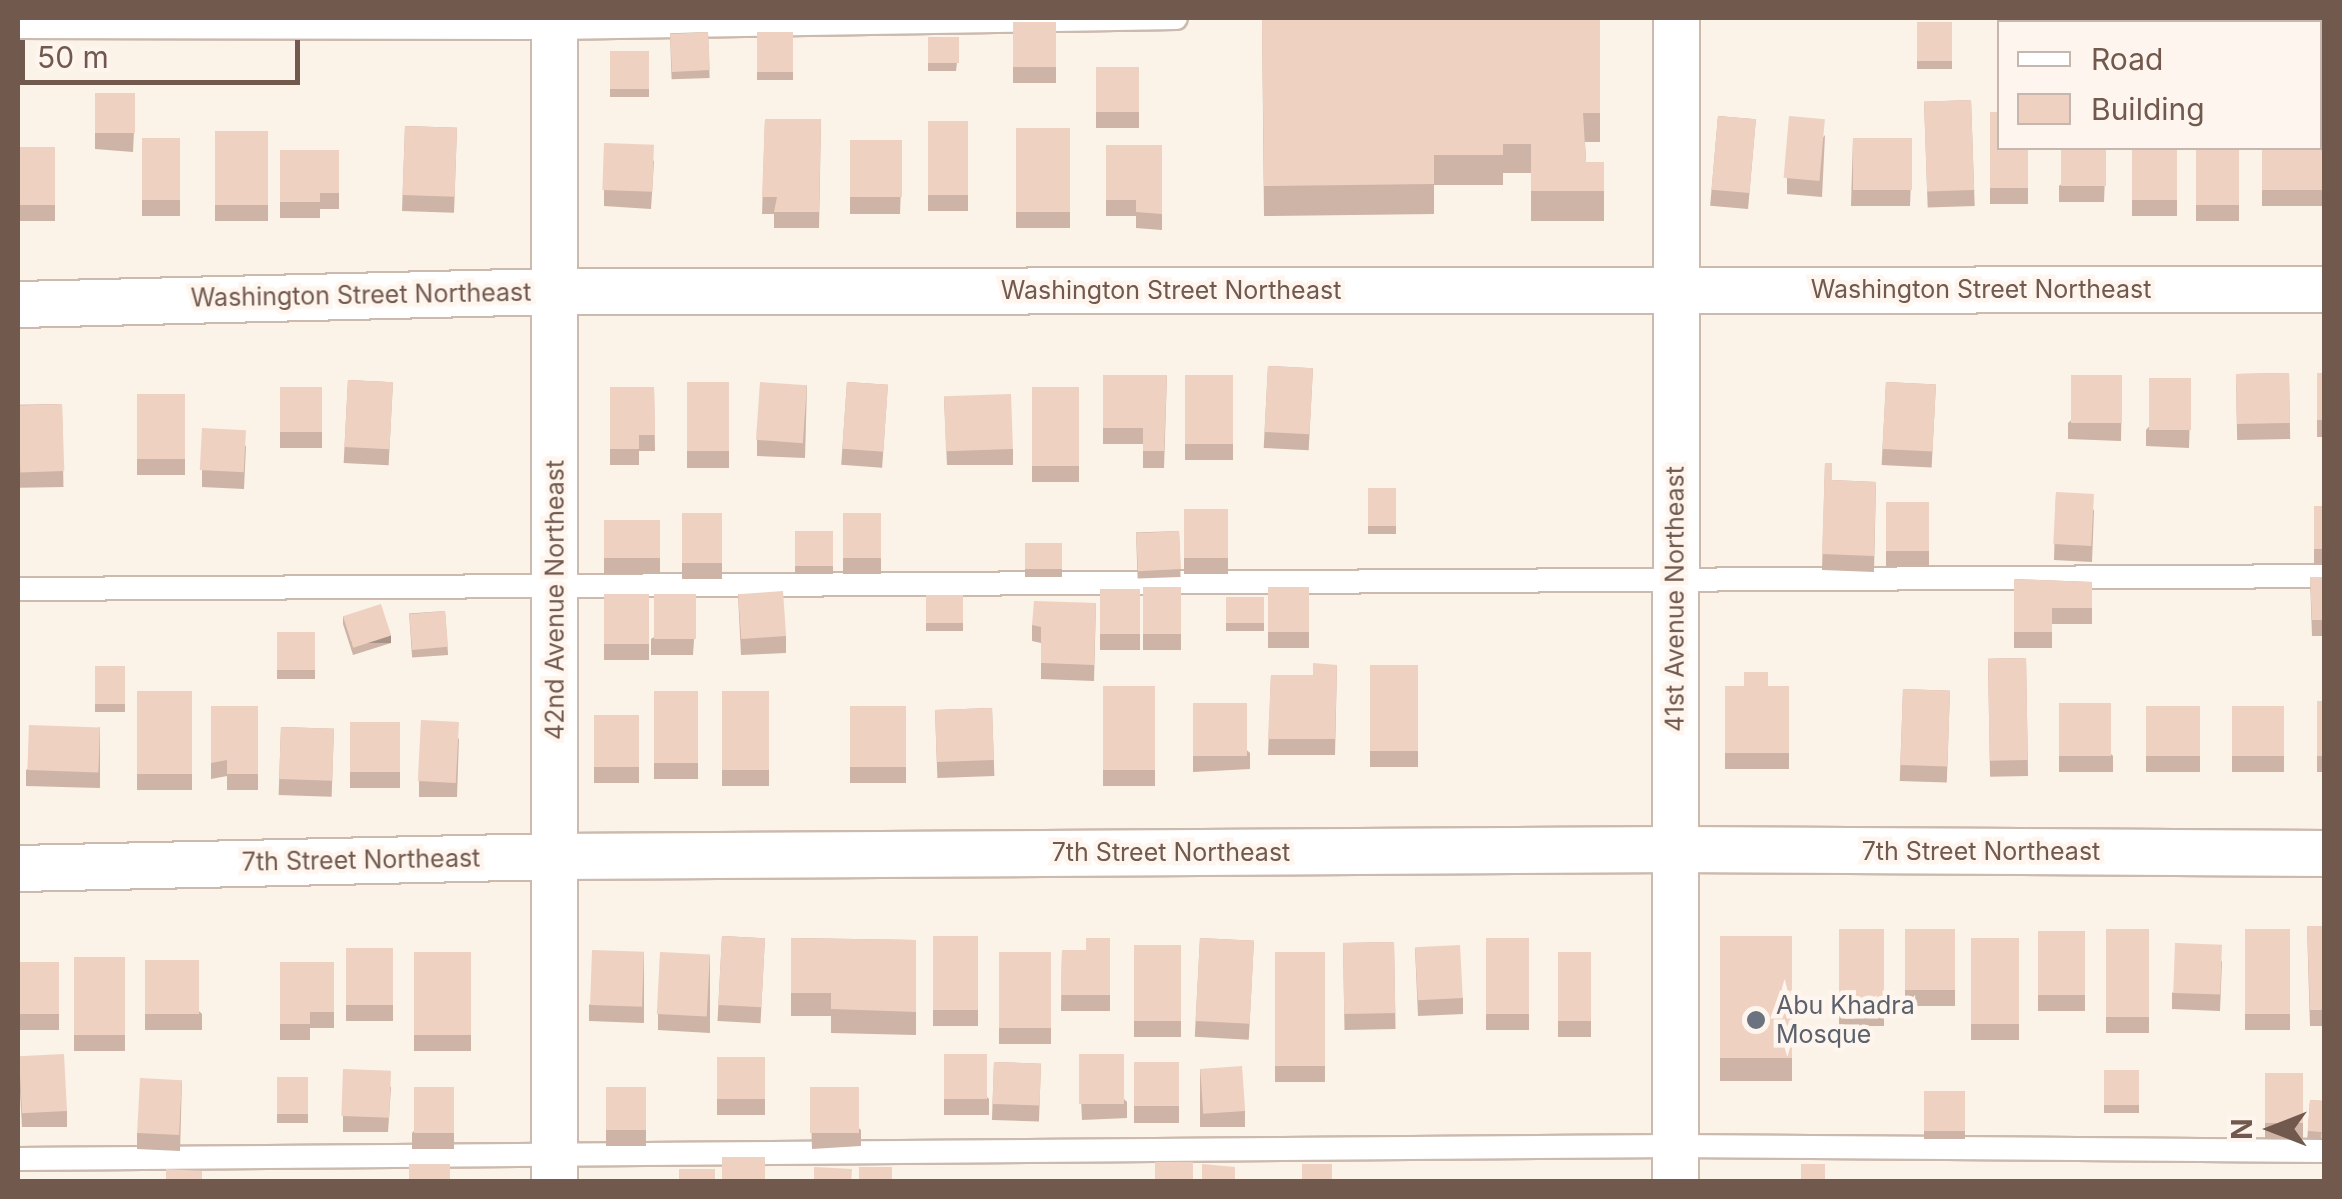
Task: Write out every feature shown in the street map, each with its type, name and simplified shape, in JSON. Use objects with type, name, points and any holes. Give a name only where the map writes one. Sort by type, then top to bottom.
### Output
[{"type":"street","name":"41st Avenue Northeast","points":[[1675,1164],[1676,18]]},
{"type":"street","name":"42nd Avenue Northeast","points":[[554,23],[554,1168]]},
{"type":"street","name":"Washington Street Northeast","points":[[18,304],[554,291],[2324,289]]},
{"type":"street","name":"7th Street Northeast","points":[[18,868],[555,856],[1675,848],[2324,853]]},
{"type":"lane","points":[[18,27],[1176,18]]},
{"type":"lane","points":[[18,590],[2324,576]]},
{"type":"lane","points":[[18,1159],[554,1168],[1675,1164],[2324,1151]]},
{"type":"building","points":[[1262,18],[1600,18],[1600,113],[1583,113],[1586,162],[1604,162],[1604,191],[1531,191],[1531,144],[1503,144],[1503,155],[1434,155],[1434,184],[1264,186]]},
{"type":"building","points":[[2056,18],[2099,18],[2099,20]]},
{"type":"building","points":[[2144,18],[2189,18],[2189,20]]},
{"type":"building","points":[[1013,22],[1056,22],[1056,67],[1013,67]]},
{"type":"building","points":[[1917,22],[1952,22],[1952,61],[1917,61]]},
{"type":"building","points":[[708,32],[710,70],[672,72],[670,34]]},
{"type":"building","points":[[757,32],[793,32],[793,72],[757,72]]},
{"type":"building","points":[[928,37],[959,37],[959,63],[928,63]]},
{"type":"building","points":[[610,51],[649,51],[649,89],[610,89]]},
{"type":"building","points":[[1096,67],[1139,67],[1139,112],[1096,112]]},
{"type":"building","points":[[95,93],[135,93],[135,133],[95,133]]},
{"type":"building","points":[[1971,100],[1974,190],[1927,192],[1924,102]]},
{"type":"building","points":[[1990,112],[1997,112],[1997,150],[2028,150],[2028,188],[1990,188]]},
{"type":"building","points":[[1718,116],[1756,119],[1749,193],[1712,190]]},
{"type":"building","points":[[1789,116],[1825,119],[1819,181],[1784,178]]},
{"type":"building","points":[[765,119],[821,119],[819,212],[774,212],[777,197],[762,197]]},
{"type":"building","points":[[928,121],[968,121],[968,195],[928,195]]},
{"type":"building","points":[[405,126],[457,128],[455,197],[403,195]]},
{"type":"building","points":[[1016,128],[1070,128],[1070,212],[1016,212]]},
{"type":"building","points":[[215,131],[268,131],[268,205],[215,205]]},
{"type":"building","points":[[142,138],[180,138],[180,200],[142,200]]},
{"type":"building","points":[[1853,138],[1912,138],[1912,190],[1853,190]]},
{"type":"building","points":[[850,140],[902,140],[902,197],[850,197]]},
{"type":"building","points":[[604,143],[654,145],[652,192],[602,190]]},
{"type":"building","points":[[1106,145],[1162,145],[1162,214],[1136,212],[1136,200],[1106,200]]},
{"type":"building","points":[[18,147],[55,147],[55,205],[18,205]]},
{"type":"building","points":[[280,150],[339,150],[339,193],[320,193],[320,202],[280,202]]},
{"type":"building","points":[[2061,150],[2106,150],[2106,186],[2061,186]]},
{"type":"building","points":[[2132,150],[2177,150],[2177,200],[2132,200]]},
{"type":"building","points":[[2196,150],[2239,150],[2239,205],[2196,205]]},
{"type":"building","points":[[2262,150],[2322,150],[2322,190],[2262,190]]},
{"type":"building","points":[[1268,366],[1313,368],[1309,434],[1265,432]]},
{"type":"building","points":[[2289,373],[2290,423],[2237,424],[2236,374]]},
{"type":"building","points":[[2317,373],[2324,373],[2324,420],[2317,420]]},
{"type":"building","points":[[1103,375],[1167,375],[1164,451],[1143,451],[1143,428],[1103,428]]},
{"type":"building","points":[[1185,375],[1233,375],[1233,444],[1185,444]]},
{"type":"building","points":[[2071,375],[2122,375],[2122,423],[2071,423]]},
{"type":"building","points":[[2149,378],[2191,378],[2191,430],[2149,430]]},
{"type":"building","points":[[348,380],[393,382],[389,449],[344,447]]},
{"type":"building","points":[[687,382],[729,382],[729,451],[687,451]]},
{"type":"building","points":[[760,382],[807,385],[803,443],[756,440]]},
{"type":"building","points":[[847,382],[888,385],[883,452],[842,449]]},
{"type":"building","points":[[1886,382],[1936,385],[1932,452],[1882,449]]},
{"type":"building","points":[[280,387],[322,387],[322,432],[280,432]]},
{"type":"building","points":[[610,387],[654,387],[655,435],[639,435],[639,449],[610,449]]},
{"type":"building","points":[[1032,387],[1079,387],[1079,466],[1032,466]]},
{"type":"building","points":[[137,394],[185,394],[185,459],[137,459]]},
{"type":"building","points":[[1011,394],[1013,449],[946,451],[944,396]]},
{"type":"building","points":[[62,404],[64,471],[20,472],[18,406]]},
{"type":"building","points":[[202,428],[246,430],[244,472],[200,470]]},
{"type":"building","points":[[1825,463],[1832,463],[1832,480],[1876,482],[1874,556],[1822,554]]},
{"type":"building","points":[[1368,488],[1396,488],[1396,526],[1368,526]]},
{"type":"building","points":[[2056,492],[2094,494],[2091,546],[2053,544]]},
{"type":"building","points":[[1886,502],[1929,502],[1929,551],[1886,551]]},
{"type":"building","points":[[2314,506],[2324,506],[2324,549],[2314,549]]},
{"type":"building","points":[[1184,509],[1228,509],[1228,558],[1184,558]]},
{"type":"building","points":[[682,513],[722,513],[722,563],[682,563]]},
{"type":"building","points":[[843,513],[881,513],[881,558],[843,558]]},
{"type":"building","points":[[604,520],[660,520],[660,558],[604,558]]},
{"type":"building","points":[[795,531],[833,531],[833,566],[795,566]]},
{"type":"building","points":[[1179,531],[1181,569],[1138,571],[1136,533]]},
{"type":"building","points":[[1025,543],[1062,543],[1062,569],[1025,569]]},
{"type":"building","points":[[2310,577],[2324,577],[2324,620],[2312,620]]},
{"type":"building","points":[[2014,579],[2092,582],[2092,608],[2052,608],[2052,632],[2014,632]]},
{"type":"building","points":[[1143,587],[1181,587],[1181,634],[1143,634]]},
{"type":"building","points":[[1268,587],[1309,587],[1309,632],[1268,632]]},
{"type":"building","points":[[1100,589],[1140,589],[1140,634],[1100,634]]},
{"type":"building","points":[[783,591],[786,636],[741,639],[738,594]]},
{"type":"building","points":[[604,594],[649,594],[649,644],[604,644]]},
{"type":"building","points":[[654,594],[696,594],[696,639],[654,639]]},
{"type":"building","points":[[926,595],[963,595],[963,623],[926,623]]},
{"type":"building","points":[[1226,597],[1264,597],[1264,623],[1226,623]]},
{"type":"building","points":[[1034,601],[1096,603],[1094,665],[1041,663],[1041,627],[1032,625]]},
{"type":"building","points":[[381,604],[391,635],[353,648],[343,616]]},
{"type":"building","points":[[445,611],[448,647],[412,650],[409,614]]},
{"type":"building","points":[[277,632],[315,632],[315,670],[277,670]]},
{"type":"building","points":[[2026,658],[2028,760],[1990,761],[1988,659]]},
{"type":"building","points":[[1313,663],[1337,665],[1335,739],[1268,739],[1271,675],[1313,675]]},
{"type":"building","points":[[1370,665],[1418,665],[1418,751],[1370,751]]},
{"type":"building","points":[[95,666],[125,666],[125,704],[95,704]]},
{"type":"building","points":[[1744,672],[1768,672],[1768,686],[1789,686],[1789,753],[1725,753],[1725,686],[1744,686]]},
{"type":"building","points":[[1103,686],[1155,686],[1155,770],[1103,770]]},
{"type":"building","points":[[1903,689],[1950,691],[1947,767],[1900,765]]},
{"type":"building","points":[[137,691],[192,691],[192,774],[137,774]]},
{"type":"building","points":[[654,691],[698,691],[698,763],[654,763]]},
{"type":"building","points":[[722,691],[769,691],[769,770],[722,770]]},
{"type":"building","points":[[2317,701],[2324,701],[2324,756],[2317,756]]},
{"type":"building","points":[[1193,703],[1247,703],[1247,756],[1193,756]]},
{"type":"building","points":[[2059,703],[2111,703],[2111,756],[2059,756]]},
{"type":"building","points":[[211,706],[258,706],[258,774],[227,774],[227,760],[211,763]]},
{"type":"building","points":[[850,706],[906,706],[906,767],[850,767]]},
{"type":"building","points":[[2146,706],[2200,706],[2200,756],[2146,756]]},
{"type":"building","points":[[2232,706],[2284,706],[2284,756],[2232,756]]},
{"type":"building","points":[[992,708],[994,760],[937,762],[935,710]]},
{"type":"building","points":[[594,715],[639,715],[639,767],[594,767]]},
{"type":"building","points":[[421,720],[459,722],[456,783],[418,781]]},
{"type":"building","points":[[350,722],[400,722],[400,772],[350,772]]},
{"type":"building","points":[[29,725],[100,727],[98,772],[27,770]]},
{"type":"building","points":[[281,727],[334,729],[332,781],[279,779]]},
{"type":"building","points":[[2307,926],[2324,926],[2324,1010],[2310,1010]]},
{"type":"building","points":[[1839,929],[1884,929],[1884,1010],[1839,1010]]},
{"type":"building","points":[[1905,929],[1955,929],[1955,990],[1905,990]]},
{"type":"building","points":[[2106,929],[2149,929],[2149,1017],[2106,1017]]},
{"type":"building","points":[[2245,929],[2290,929],[2290,1014],[2245,1014]]},
{"type":"building","points":[[2038,931],[2085,931],[2085,995],[2038,995]]},
{"type":"building","points":[[722,936],[765,938],[761,1007],[718,1005]]},
{"type":"building","points":[[933,936],[978,936],[978,1010],[933,1010]]},
{"type":"building","name":"Abu Khadra Mosque","points":[[1720,936],[1792,936],[1792,1058],[1720,1058]]},
{"type":"building","points":[[791,938],[916,940],[916,1012],[831,1009],[831,993],[791,993]]},
{"type":"building","points":[[1086,938],[1110,938],[1110,995],[1061,995],[1062,950],[1086,950]]},
{"type":"building","points":[[1200,938],[1254,941],[1250,1024],[1196,1021]]},
{"type":"building","points":[[1486,938],[1529,938],[1529,1014],[1486,1014]]},
{"type":"building","points":[[1971,938],[2019,938],[2019,1024],[1971,1024]]},
{"type":"building","points":[[1394,942],[1395,1013],[1344,1014],[1343,943]]},
{"type":"building","points":[[2175,943],[2222,945],[2220,995],[2173,993]]},
{"type":"building","points":[[1134,945],[1181,945],[1181,1021],[1134,1021]]},
{"type":"building","points":[[1460,945],[1463,998],[1418,1000],[1415,947]]},
{"type":"building","points":[[346,948],[393,948],[393,1005],[346,1005]]},
{"type":"building","points":[[592,950],[644,952],[642,1007],[590,1005]]},
{"type":"building","points":[[414,952],[471,952],[471,1035],[414,1035]]},
{"type":"building","points":[[660,952],[710,955],[707,1017],[657,1014]]},
{"type":"building","points":[[999,952],[1051,952],[1051,1028],[999,1028]]},
{"type":"building","points":[[1275,952],[1325,952],[1325,1066],[1275,1066]]},
{"type":"building","points":[[1558,952],[1591,952],[1591,1021],[1558,1021]]},
{"type":"building","points":[[74,957],[125,957],[125,1035],[74,1035]]},
{"type":"building","points":[[145,960],[199,960],[199,1014],[145,1014]]},
{"type":"building","points":[[18,962],[59,962],[59,1014],[18,1014]]},
{"type":"building","points":[[280,962],[334,962],[334,1012],[310,1012],[310,1024],[280,1024]]},
{"type":"building","points":[[64,1054],[67,1111],[22,1113],[19,1056]]},
{"type":"building","points":[[944,1054],[987,1054],[987,1099],[944,1099]]},
{"type":"building","points":[[1079,1054],[1124,1054],[1124,1104],[1079,1104]]},
{"type":"building","points":[[717,1057],[765,1057],[765,1099],[717,1099]]},
{"type":"building","points":[[994,1062],[1041,1064],[1040,1106],[993,1104]]},
{"type":"building","points":[[1134,1062],[1179,1062],[1179,1106],[1134,1106]]},
{"type":"building","points":[[1242,1066],[1245,1111],[1203,1114],[1200,1069]]},
{"type":"building","points":[[343,1069],[391,1071],[389,1118],[341,1116]]},
{"type":"building","points":[[2104,1070],[2139,1070],[2139,1105],[2104,1105]]},
{"type":"building","points":[[2265,1073],[2303,1073],[2303,1123],[2265,1123]]},
{"type":"building","points":[[277,1077],[308,1077],[308,1114],[277,1114]]},
{"type":"building","points":[[140,1078],[182,1080],[179,1135],[137,1133]]},
{"type":"building","points":[[414,1087],[454,1087],[454,1133],[414,1133]]},
{"type":"building","points":[[606,1087],[646,1087],[646,1130],[606,1130]]},
{"type":"building","points":[[810,1087],[859,1087],[859,1133],[810,1133]]},
{"type":"building","points":[[1924,1091],[1965,1091],[1965,1131],[1924,1131]]},
{"type":"building","points":[[2310,1100],[2324,1101],[2322,1132],[2308,1131]]},
{"type":"building","points":[[722,1157],[765,1157],[765,1182],[722,1182]]},
{"type":"building","points":[[1155,1162],[1193,1162],[1193,1182],[1155,1182]]},
{"type":"building","points":[[409,1164],[450,1164],[450,1182],[409,1182]]},
{"type":"building","points":[[1202,1164],[1235,1167],[1235,1182],[1202,1182]]},
{"type":"building","points":[[1302,1164],[1332,1164],[1332,1182],[1302,1182]]},
{"type":"building","points":[[1801,1164],[1825,1164],[1825,1182],[1801,1182]]},
{"type":"building","points":[[814,1167],[852,1169],[851,1182],[814,1182]]},
{"type":"building","points":[[859,1167],[892,1167],[892,1182],[859,1182]]},
{"type":"building","points":[[166,1169],[202,1171],[202,1182],[166,1182]]},
{"type":"building","points":[[679,1169],[715,1169],[715,1182],[679,1182]]},
{"type":"place","name":"Abu Khadra Mosque","points":[[1756,1020]]}]
